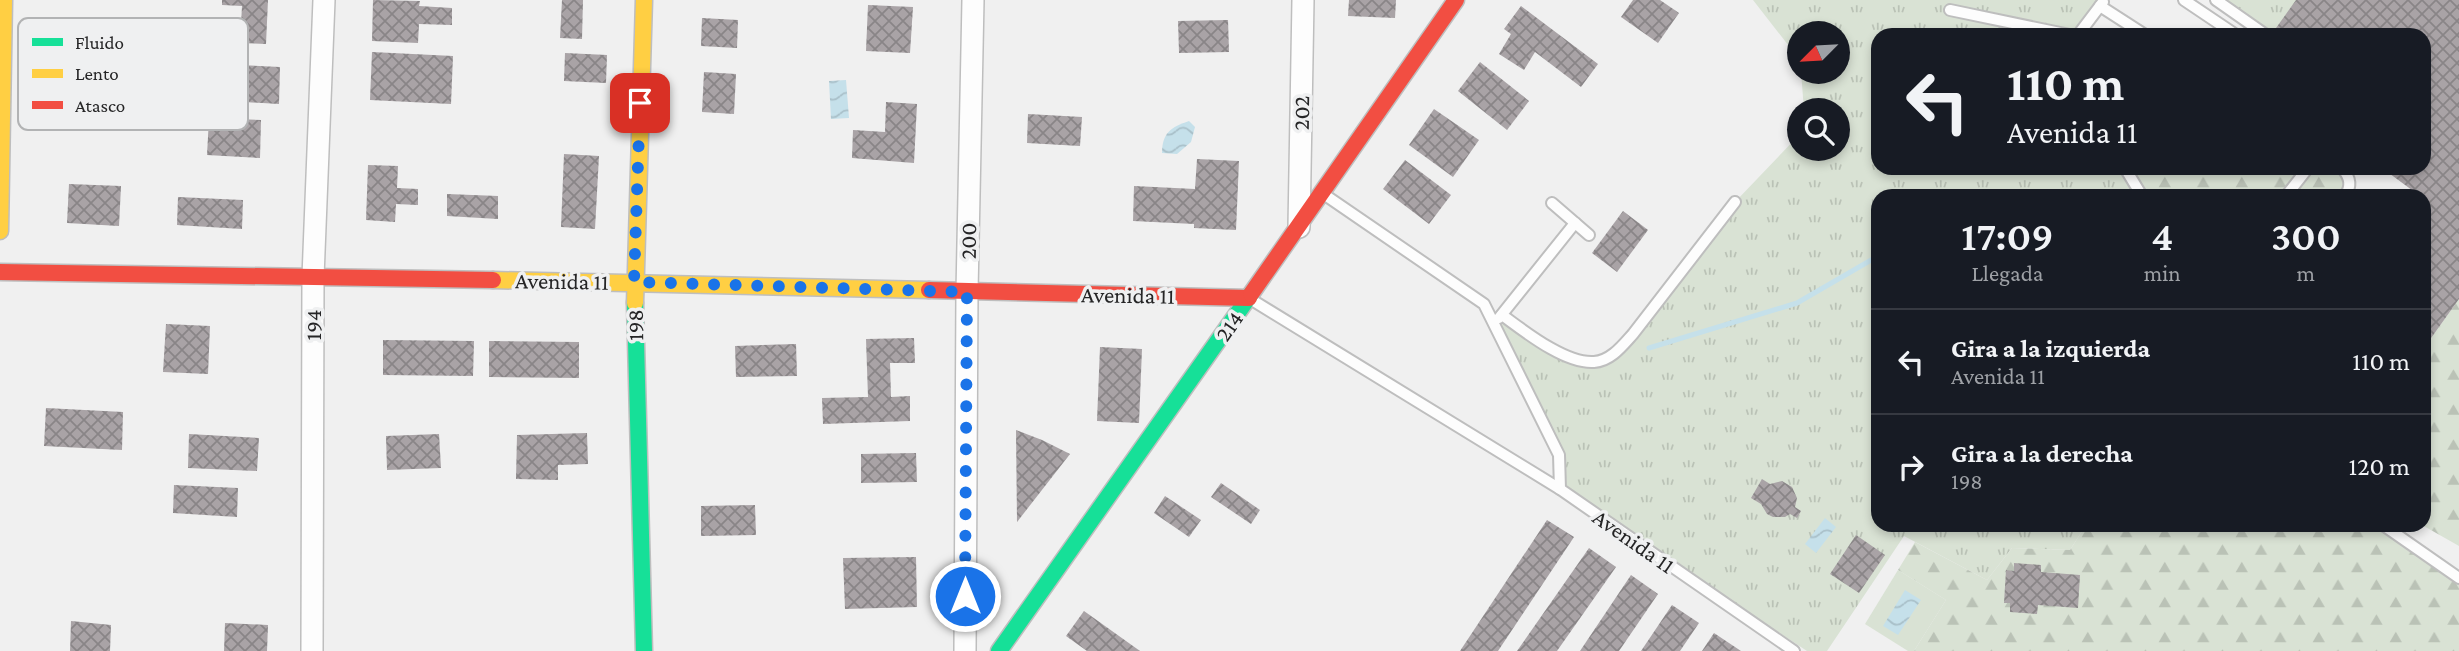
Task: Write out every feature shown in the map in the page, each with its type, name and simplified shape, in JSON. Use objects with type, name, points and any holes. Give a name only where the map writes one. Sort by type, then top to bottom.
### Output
[{"type":"street","points":[[0,231],[4,0]]},
{"type":"street","name":"194","points":[[312,651],[313,277],[324,0]]},
{"type":"street","name":"198","points":[[644,0],[634,282],[644,651]]},
{"type":"street","name":"200","points":[[965,651],[967,292],[973,0]]},
{"type":"street","name":"202","points":[[1299,227],[1303,0]]},
{"type":"street","name":"214","points":[[999,651],[1456,0]]},
{"type":"street","name":"Avenida 11","points":[[0,272],[634,282],[1249,298]]},
{"type":"lane","points":[[2184,0],[2226,28]]},
{"type":"lane","points":[[2216,0],[2256,28]]},
{"type":"lane","points":[[2083,28],[2102,3],[2136,28]]},
{"type":"lane","points":[[1950,10],[2036,28]]},
{"type":"lane","points":[[2292,189],[2302,175]]},
{"type":"lane","points":[[1323,193],[1484,304],[1498,319],[1558,352],[1594,363],[1616,353],[1633,334],[1735,202]]},
{"type":"lane","points":[[1552,203],[1590,235]]},
{"type":"lane","points":[[1498,319],[1575,223]]},
{"type":"lane","name":"Avenida 11","points":[[1249,298],[1559,489],[1794,651]]},
{"type":"lane","points":[[1498,319],[1559,455],[1559,489]]},
{"type":"lane","points":[[2393,532],[2459,578]]},
{"type":"green space","points":[[1753,0],[2104,0],[2083,28],[1871,28],[1871,175],[2129,175],[2138,189],[1871,189],[1871,532],[2082,532],[2070,550],[2012,548],[1987,580],[1904,536],[1827,651],[1807,651],[1560,489],[1559,455],[1495,323],[1502,315],[1528,334],[1593,362],[1616,353],[1735,202],[1787,148],[1787,161],[1850,161],[1850,98],[1803,98],[1802,84],[1850,84],[1850,21],[1787,21],[1787,44]]},
{"type":"green space","points":[[2226,0],[2310,0],[2290,28],[2267,28]]},
{"type":"green space","points":[[2129,175],[2345,175],[2345,189],[2138,189]]},
{"type":"green space","points":[[2459,299],[2459,546],[2431,530],[2431,338]]},
{"type":"green space","points":[[2082,532],[2391,532],[2459,580],[2459,651],[1914,651],[1946,600],[1898,570],[1915,542],[1987,580],[2012,548],[2070,550]]},
{"type":"green space","points":[[1898,570],[1946,600],[1914,651],[1908,651],[1865,624]]},
{"type":"water","points":[[846,80],[849,118],[831,119],[829,81]]},
{"type":"water","points":[[1189,121],[1195,127],[1191,142],[1177,154],[1162,153],[1164,140],[1169,132]]},
{"type":"water","points":[[1825,518],[1836,527],[1816,553],[1805,544]]},
{"type":"water","points":[[1905,590],[1921,600],[1898,635],[1883,626]]},
{"type":"building","points":[[222,0],[268,0],[266,44],[248,43],[248,18],[241,18],[242,6],[222,5]]},
{"type":"building","points":[[373,0],[420,1],[419,6],[452,8],[452,25],[419,24],[418,43],[372,41]]},
{"type":"building","points":[[562,0],[583,0],[582,39],[560,38]]},
{"type":"building","points":[[1349,0],[1396,0],[1395,18],[1348,16]]},
{"type":"building","points":[[1633,0],[1660,0],[1679,13],[1658,43],[1621,17]]},
{"type":"building","points":[[2296,0],[2459,0],[2459,299],[2431,338],[2431,189],[2410,189],[2392,175],[2431,175],[2431,28],[2276,28]]},
{"type":"building","points":[[868,5],[913,7],[910,53],[866,51]]},
{"type":"building","points":[[1521,6],[1598,64],[1581,87],[1535,52],[1524,70],[1499,54],[1511,34],[1504,29]]},
{"type":"building","points":[[702,18],[738,20],[737,48],[701,46]]},
{"type":"building","points":[[1228,20],[1229,52],[1179,53],[1178,21]]},
{"type":"building","points":[[372,52],[453,56],[451,104],[370,100]]},
{"type":"building","points":[[565,53],[607,55],[606,83],[564,81]]},
{"type":"building","points":[[1480,62],[1529,101],[1507,130],[1458,91]]},
{"type":"building","points":[[248,65],[280,67],[279,104],[248,102]]},
{"type":"building","points":[[704,72],[736,74],[734,114],[702,112]]},
{"type":"building","points":[[886,102],[917,104],[914,163],[852,158],[853,130],[885,132]]},
{"type":"building","points":[[1434,109],[1479,140],[1453,177],[1409,145]]},
{"type":"building","points":[[1028,114],[1082,117],[1080,146],[1027,143]]},
{"type":"building","points":[[248,120],[261,120],[260,158],[207,155],[208,130],[248,130]]},
{"type":"building","points":[[564,154],[599,156],[595,229],[561,227]]},
{"type":"building","points":[[1197,159],[1239,161],[1236,230],[1194,228],[1194,224],[1133,221],[1134,186],[1195,189]]},
{"type":"building","points":[[1405,160],[1451,195],[1429,224],[1383,189]]},
{"type":"building","points":[[368,165],[398,166],[397,188],[418,189],[418,205],[396,204],[395,222],[366,220]]},
{"type":"building","points":[[69,184],[121,186],[119,226],[67,223]]},
{"type":"building","points":[[447,194],[498,196],[498,219],[447,216]]},
{"type":"building","points":[[178,197],[243,200],[242,229],[177,225]]},
{"type":"building","points":[[1623,211],[1648,230],[1617,272],[1592,253]]},
{"type":"building","points":[[166,324],[210,326],[208,374],[163,372]]},
{"type":"building","points":[[914,338],[915,363],[890,363],[891,397],[910,396],[910,421],[823,424],[822,398],[868,397],[866,339]]},
{"type":"building","points":[[383,340],[474,341],[473,376],[383,375]]},
{"type":"building","points":[[489,341],[579,342],[579,378],[489,377]]},
{"type":"building","points":[[796,344],[797,376],[736,377],[735,346]]},
{"type":"building","points":[[1100,347],[1142,349],[1139,423],[1097,421]]},
{"type":"building","points":[[46,408],[123,412],[122,450],[44,446]]},
{"type":"building","points":[[1016,430],[1070,454],[1017,522]]},
{"type":"building","points":[[587,433],[588,464],[558,465],[558,480],[516,479],[517,435]]},
{"type":"building","points":[[189,434],[259,438],[257,471],[188,468]]},
{"type":"building","points":[[439,434],[441,468],[387,470],[386,436]]},
{"type":"building","points":[[916,453],[917,482],[861,483],[861,454]]},
{"type":"building","points":[[1762,479],[1770,484],[1782,481],[1792,487],[1797,498],[1795,507],[1801,511],[1797,518],[1790,514],[1773,517],[1751,498]]},
{"type":"building","points":[[1221,483],[1260,510],[1251,524],[1211,497]]},
{"type":"building","points":[[174,485],[238,488],[237,517],[173,513]]},
{"type":"building","points":[[1165,496],[1201,520],[1189,537],[1154,513]]},
{"type":"building","points":[[755,505],[756,535],[701,536],[701,506]]},
{"type":"building","points":[[1547,520],[1574,537],[1498,651],[1460,651]]},
{"type":"building","points":[[1856,535],[1885,555],[1859,593],[1830,574]]},
{"type":"building","points":[[1589,548],[1616,567],[1557,651],[1517,651]]},
{"type":"building","points":[[916,557],[917,607],[845,609],[843,558]]},
{"type":"building","points":[[2014,563],[2041,565],[2041,572],[2080,575],[2078,608],[2038,605],[2037,614],[2010,612],[2010,603],[2004,603],[2006,570],[2014,571]]},
{"type":"building","points":[[1631,575],[1658,594],[1619,651],[1580,651]]},
{"type":"building","points":[[1672,605],[1699,623],[1680,651],[1641,651]]},
{"type":"building","points":[[1084,611],[1140,651],[1087,651],[1066,636]]},
{"type":"building","points":[[71,621],[111,625],[110,651],[70,651]]},
{"type":"building","points":[[225,623],[268,625],[267,651],[224,651]]},
{"type":"building","points":[[1714,633],[1741,651],[1702,651]]},
{"type":"waterway","points":[[1649,348],[1797,303],[1871,260]]},
{"type":"traffic: fast","points":[[999,651],[1251,294]]},
{"type":"traffic: fast","points":[[635,303],[644,651]]},
{"type":"traffic: slow","points":[[0,231],[4,0]]},
{"type":"traffic: slow","points":[[635,303],[644,0]]},
{"type":"traffic: slow","points":[[493,280],[929,290]]},
{"type":"traffic: jam","points":[[1251,294],[1456,0]]},
{"type":"traffic: jam","points":[[0,272],[493,280]]},
{"type":"traffic: jam","points":[[929,290],[1249,298]]},
{"type":"route","points":[[640,103],[634,282],[967,292],[965,596]]}]
